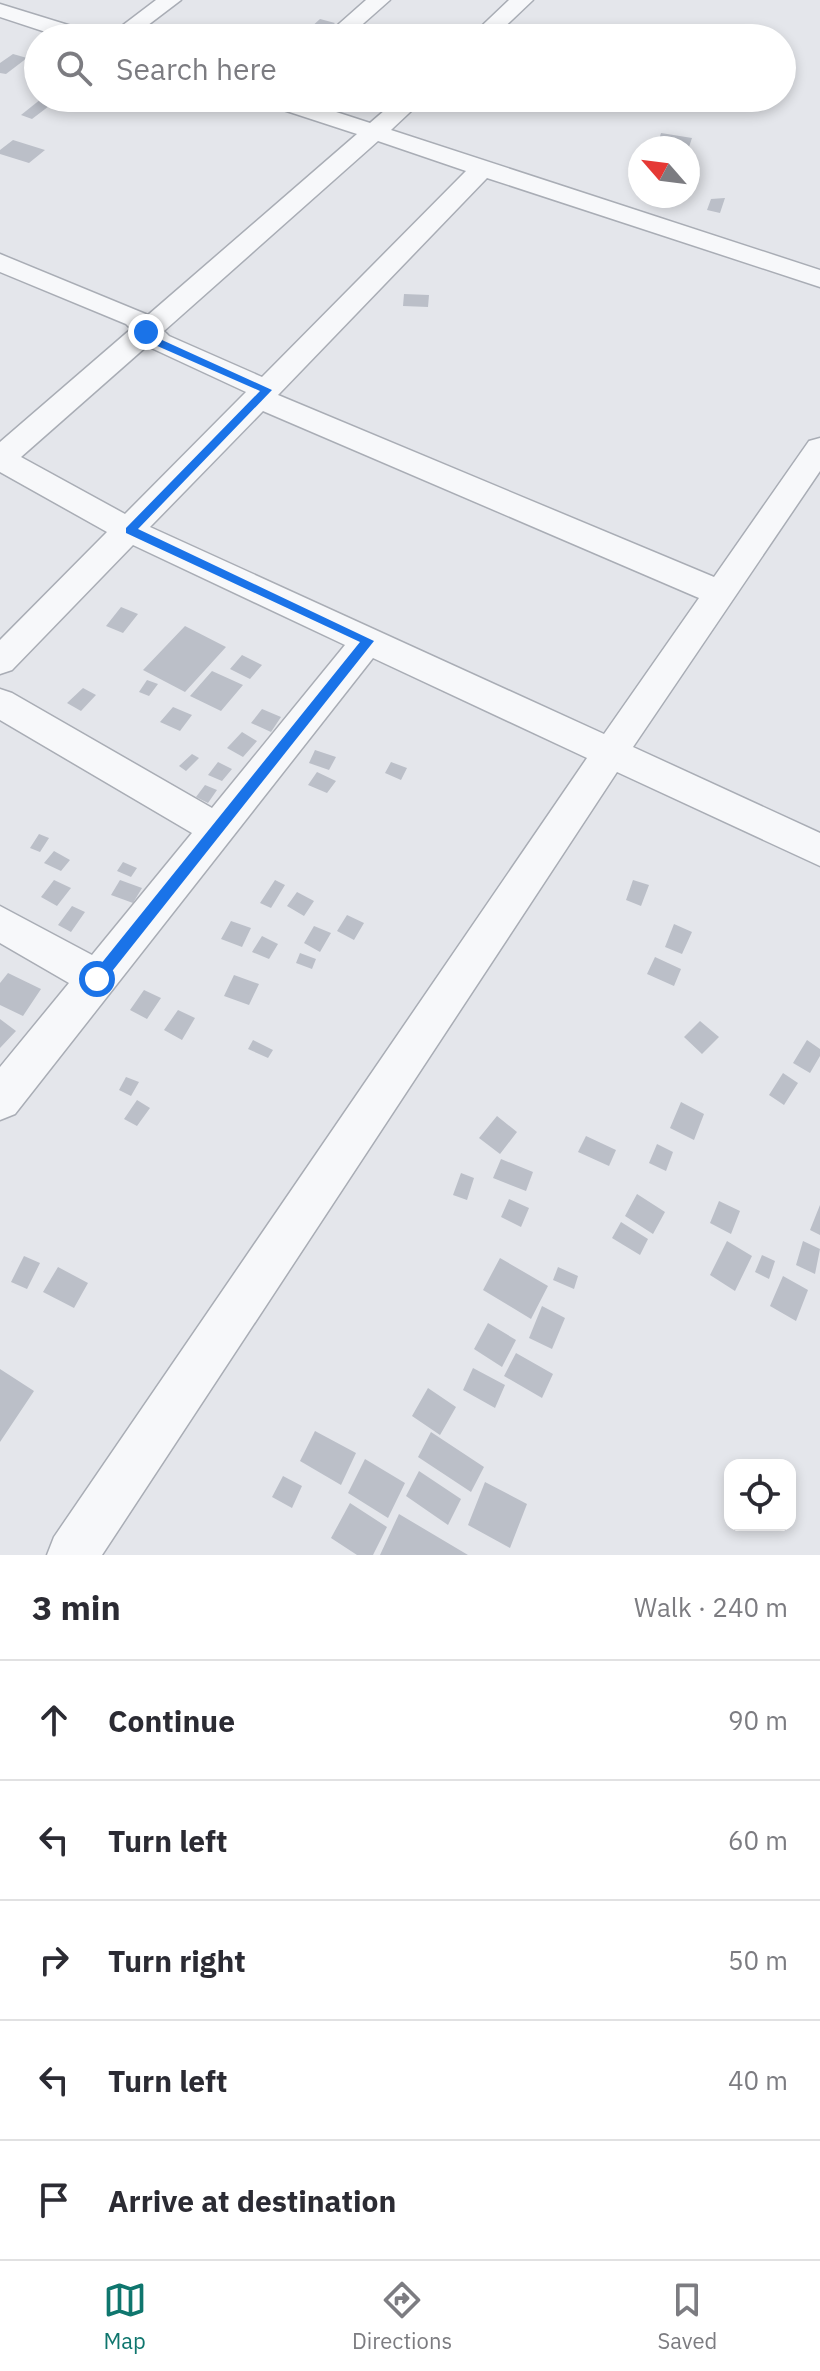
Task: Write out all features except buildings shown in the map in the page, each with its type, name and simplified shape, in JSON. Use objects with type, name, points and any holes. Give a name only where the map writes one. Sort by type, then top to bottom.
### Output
[{"type":"street","points":[[137,24],[170,0]]},
{"type":"street","points":[[351,24],[379,0]]},
{"type":"street","points":[[495,24],[522,0]]},
{"type":"street","points":[[0,10],[43,24]]},
{"type":"street","points":[[313,112],[820,279]]},
{"type":"street","points":[[397,112],[0,459],[130,531],[820,850]]},
{"type":"street","points":[[0,661],[483,168]]},
{"type":"street","points":[[0,262],[136,318],[146,332],[159,342],[263,394],[720,593]]},
{"type":"street","points":[[72,1555],[610,753],[820,448]]},
{"type":"street","points":[[0,1100],[368,641]]},
{"type":"street","points":[[0,703],[217,829]]},
{"type":"street","points":[[0,923],[97,979]]},
{"type":"route","points":[[97,979],[368,641],[130,531],[267,390],[159,342],[146,332]]}]
